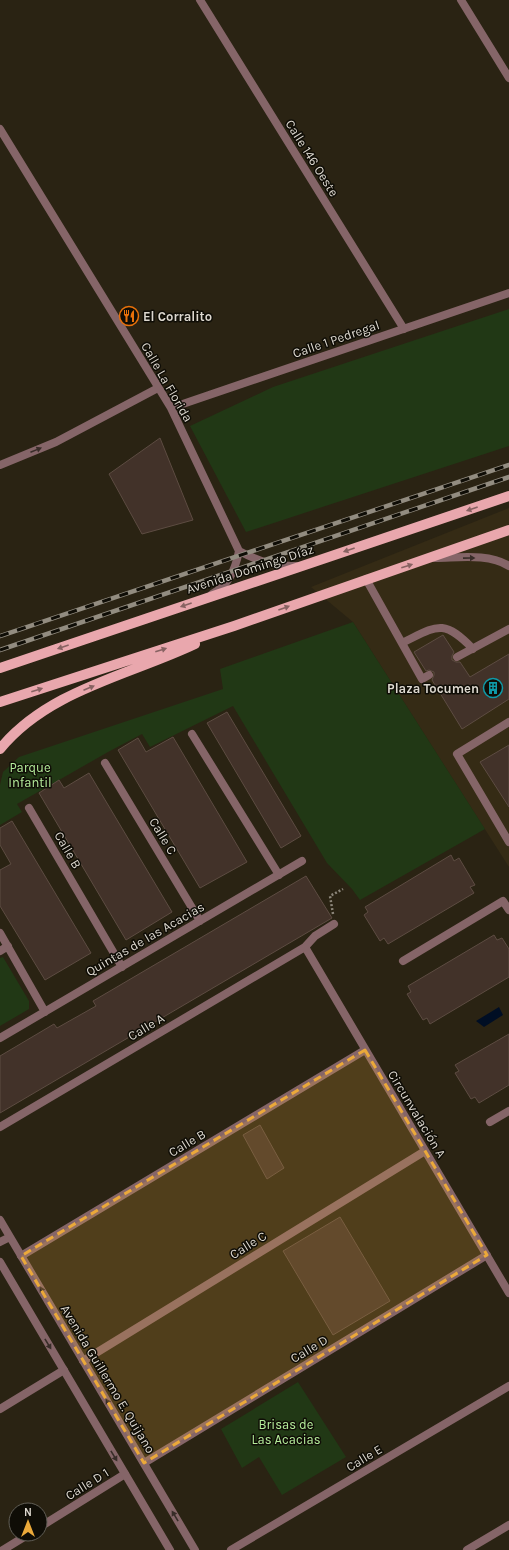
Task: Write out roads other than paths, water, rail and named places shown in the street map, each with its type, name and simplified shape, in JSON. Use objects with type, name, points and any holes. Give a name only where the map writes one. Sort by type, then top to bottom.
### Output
[{"type":"main road","name":"Avenida Domingo Díaz","points":[[0,668],[509,496]]},
{"type":"main road","points":[[0,702],[234,626],[509,530]]},
{"type":"main road","points":[[0,748],[20,727],[42,711],[83,690],[176,653],[234,626]]},
{"type":"street","name":"Calle 146 Oeste","points":[[200,0],[404,329]]},
{"type":"street","points":[[462,0],[509,78]]},
{"type":"street","name":"Calle La Florida","points":[[0,129],[171,408],[239,551]]},
{"type":"street","name":"Calle 1 Pedregal","points":[[171,408],[509,292]]},
{"type":"street","points":[[0,465],[56,442],[158,388]]},
{"type":"street","points":[[206,598],[219,590],[229,579],[236,566],[239,551],[254,559],[270,564],[286,567],[303,566]]},
{"type":"street","points":[[430,558],[480,557],[509,566]]},
{"type":"street","points":[[366,579],[422,679],[429,675]]},
{"type":"street","points":[[402,643],[435,627],[447,628],[458,634],[473,649]]},
{"type":"street","points":[[457,657],[509,629]]},
{"type":"street","points":[[509,722],[457,754],[509,842]]},
{"type":"street","points":[[192,734],[278,875]]},
{"type":"street","name":"Calle C","points":[[106,763],[200,921]]},
{"type":"street","name":"Calle B","points":[[29,808],[122,967]]},
{"type":"street","name":"Quintas de las Acacias","points":[[0,1038],[302,861]]},
{"type":"street","points":[[403,961],[503,901],[509,910]]},
{"type":"street","name":"Calle A","points":[[0,1127],[305,948],[316,936],[334,924]]},
{"type":"street","points":[[0,933],[45,1012]]},
{"type":"street","points":[[0,951],[8,946]]},
{"type":"street","name":"Circunvalación A","points":[[305,948],[509,1293]]},
{"type":"street","name":"Calle B","points":[[21,1256],[365,1050]]},
{"type":"street","points":[[490,1122],[509,1111]]},
{"type":"street","name":"Calle C","points":[[83,1361],[425,1151]]},
{"type":"street","name":"Avenida Guillermo E. Quijano","points":[[0,1220],[195,1550]]},
{"type":"street","points":[[0,1242],[10,1236]]},
{"type":"street","name":"Calle D","points":[[144,1464],[487,1255]]},
{"type":"street","points":[[1,1266],[170,1550]]},
{"type":"street","points":[[0,1410],[64,1370]]},
{"type":"street","name":"Calle E","points":[[231,1550],[509,1386]]},
{"type":"street","name":"Calle D 1","points":[[48,1522],[125,1474]]},
{"type":"street","points":[[467,1550],[509,1525]]},
{"type":"street","points":[[3,1550],[16,1542]]},
{"type":"water","points":[[499,1007],[503,1015],[484,1027],[476,1021]]},
{"type":"railway","points":[[0,636],[509,465]]},
{"type":"railway","points":[[0,650],[509,477]]},
{"type":"place","name":"El Corralito","points":[[129,316]]},
{"type":"place","name":"Plaza Tocumen","points":[[493,688]]},
{"type":"park label","name":"Parque Infantil","points":[[30,774]]},
{"type":"park label","name":"Brisas de Las Acacias","points":[[286,1432]]}]
